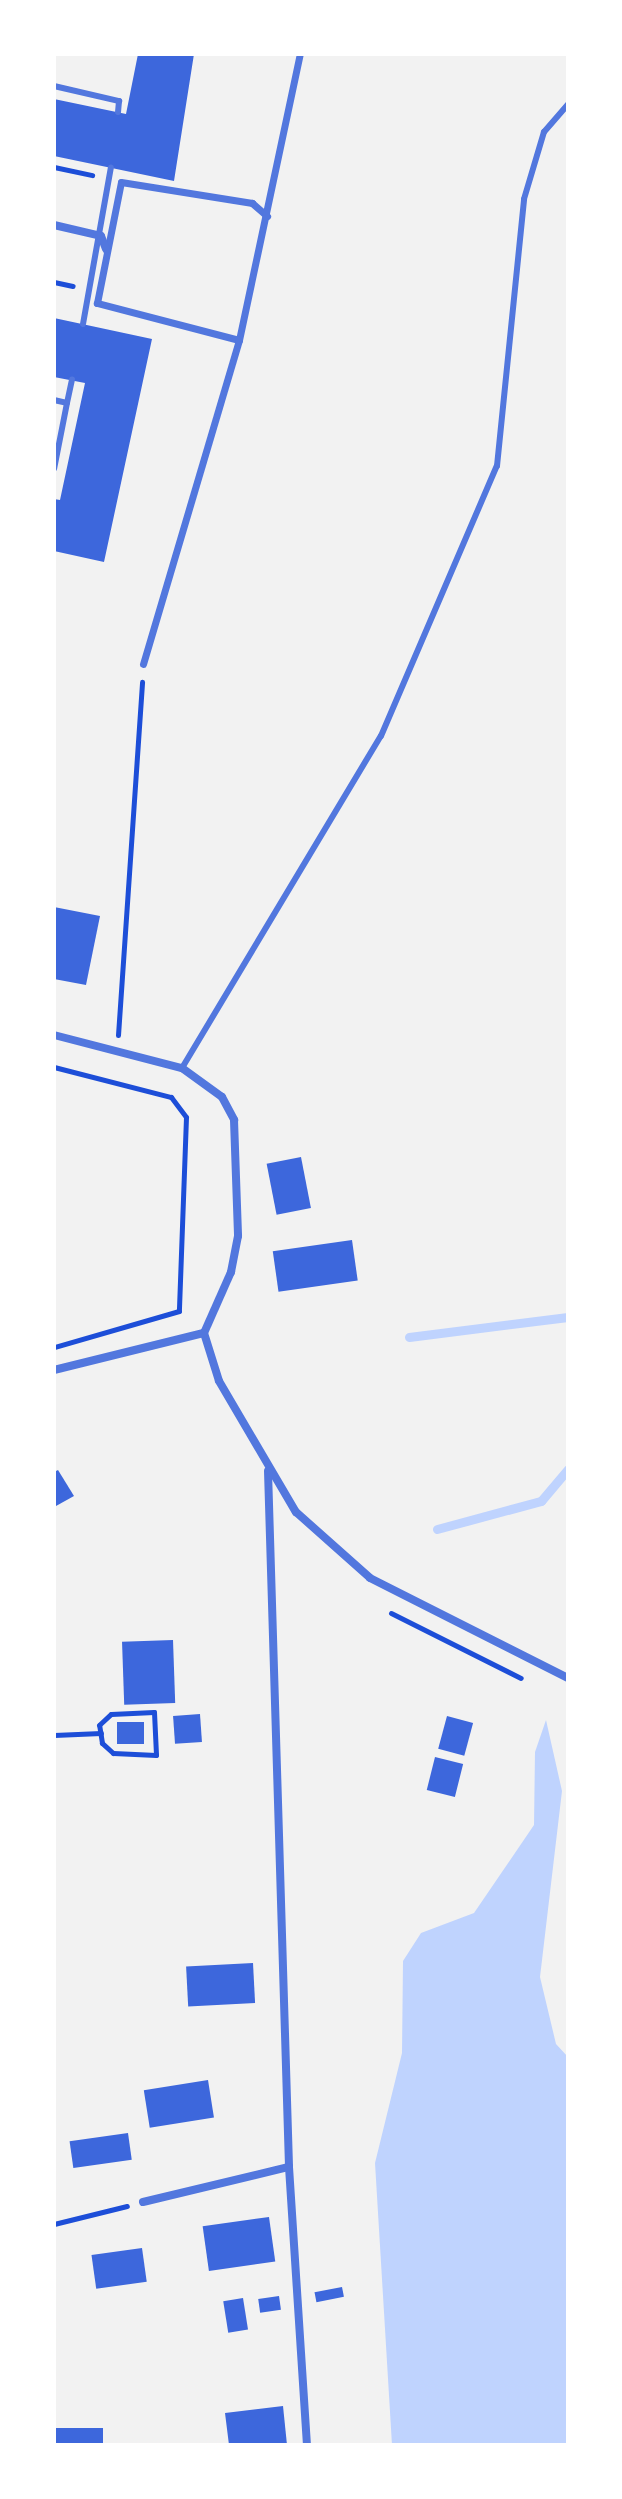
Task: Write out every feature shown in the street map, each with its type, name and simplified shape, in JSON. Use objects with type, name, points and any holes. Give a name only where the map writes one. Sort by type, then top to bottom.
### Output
[{"type":"street","points":[[143,664],[239,340],[300,54]]},
{"type":"street","points":[[239,340],[97,303],[121,182],[252,203],[267,216]]},
{"type":"street","points":[[54,225],[101,236],[106,249]]},
{"type":"street","points":[[54,1035],[117,1048],[182,1068],[222,1097],[238,1153],[231,1272],[204,1333],[219,1381],[268,1471],[296,1512],[370,1578],[568,1678]]},
{"type":"street","points":[[54,1370],[204,1333]]},
{"type":"street","points":[[268,1471],[289,2167],[307,2445]]},
{"type":"street","points":[[143,2202],[289,2167]]},
{"type":"lane","points":[[54,86],[119,101],[118,112]]},
{"type":"lane","points":[[182,1068],[381,736],[497,466],[524,199],[544,132],[568,104]]},
{"type":"lane","points":[[83,324],[111,167]]},
{"type":"lane","points":[[54,469],[72,380]]},
{"type":"lane","points":[[54,400],[67,403]]},
{"type":"path","points":[[54,167],[109,179]]},
{"type":"path","points":[[117,1048],[143,664]]},
{"type":"path","points":[[54,1067],[171,1097],[186,1117],[179,1311],[54,1347]]},
{"type":"path","points":[[383,1609],[528,1681]]},
{"type":"path","points":[[154,1712],[156,1755],[113,1753],[101,1733],[111,1714],[154,1712]]},
{"type":"path","points":[[54,1735],[101,1733]]},
{"type":"path","points":[[54,2224],[143,2202]]},
{"type":"water","points":[[546,1720],[562,1791],[540,1977],[556,2044],[568,2057],[568,2445],[392,2445],[375,2163],[402,2053],[403,1961],[421,1933],[474,1913],[534,1825],[535,1752]]},
{"type":"building","points":[[138,54],[194,54],[174,181],[54,156],[54,99],[126,114]]},
{"type":"building","points":[[54,318],[152,339],[104,562],[54,551],[54,499],[60,500],[85,383],[54,377]]},
{"type":"building","points":[[54,907],[100,916],[86,985],[54,979]]},
{"type":"building","points":[[301,1157],[311,1208],[277,1215],[267,1164]]},
{"type":"building","points":[[352,1240],[358,1281],[278,1292],[273,1251]]},
{"type":"building","points":[[58,1470],[74,1496],[56,1506],[54,1472]]},
{"type":"building","points":[[173,1640],[175,1703],[124,1705],[122,1642]]},
{"type":"building","points":[[200,1714],[202,1742],[175,1744],[173,1716]]},
{"type":"building","points":[[447,1716],[473,1723],[464,1756],[438,1749]]},
{"type":"building","points":[[117,1722],[144,1722],[144,1744],[117,1744]]},
{"type":"building","points":[[435,1757],[463,1764],[455,1797],[427,1790]]},
{"type":"building","points":[[253,1963],[255,2003],[188,2006],[186,1967]]},
{"type":"building","points":[[208,2080],[214,2118],[150,2128],[144,2090]]},
{"type":"building","points":[[128,2133],[132,2160],[73,2168],[70,2141]]},
{"type":"building","points":[[269,2217],[275,2262],[209,2271],[203,2226]]},
{"type":"building","points":[[142,2248],[147,2282],[96,2289],[91,2255]]},
{"type":"building","points":[[342,2287],[344,2297],[316,2302],[315,2292]]},
{"type":"building","points":[[279,2296],[281,2310],[260,2313],[258,2299]]},
{"type":"building","points":[[243,2298],[248,2330],[228,2333],[223,2301]]},
{"type":"building","points":[[283,2406],[287,2445],[229,2445],[225,2413]]},
{"type":"building","points":[[54,2428],[103,2428],[103,2445],[54,2445]]},
{"type":"waterway","points":[[409,1337],[568,1317]]},
{"type":"waterway","points":[[437,1529],[541,1501],[568,1469]]}]
